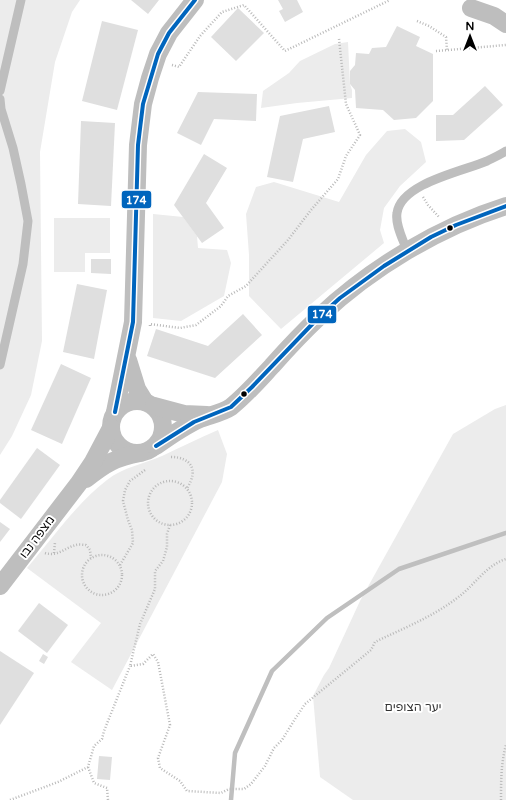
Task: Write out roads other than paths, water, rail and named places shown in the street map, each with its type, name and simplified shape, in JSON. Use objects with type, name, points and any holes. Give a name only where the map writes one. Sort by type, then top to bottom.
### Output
[{"type":"street","name":"מצפה נבו","points":[[0,586],[93,462],[113,420],[133,322],[138,145],[143,104],[156,60],[169,33],[194,0]]},
{"type":"street","points":[[471,8],[494,16],[506,24]]},
{"type":"street","points":[[161,452],[178,430],[201,418],[212,416],[229,408],[242,397],[321,315],[348,292],[417,245],[484,213],[506,206]]},
{"type":"street","name":"מצפה נבו","points":[[126,355],[137,389],[150,404]]},
{"type":"street","points":[[161,452],[149,451],[131,453],[116,443],[112,436],[113,420],[121,406],[136,400],[184,414],[212,416]]},
{"type":"street","points":[[150,404],[160,412],[164,421],[161,452]]},
{"type":"street","name":"מצפה נבו","points":[[75,488],[96,471],[112,461],[120,457],[140,453]]},
{"type":"lane","points":[[0,91],[21,0]]},
{"type":"lane","points":[[0,99],[1,109],[13,148],[28,221],[23,264],[0,365]]},
{"type":"lane","points":[[407,251],[397,222],[397,212],[404,199],[418,188],[432,180],[486,161],[506,151]]},
{"type":"waterway","points":[[231,800],[235,753],[272,671],[327,618],[399,569],[506,533]]},
{"type":"park label","name":"יער הצופים","points":[[413,707]]}]
